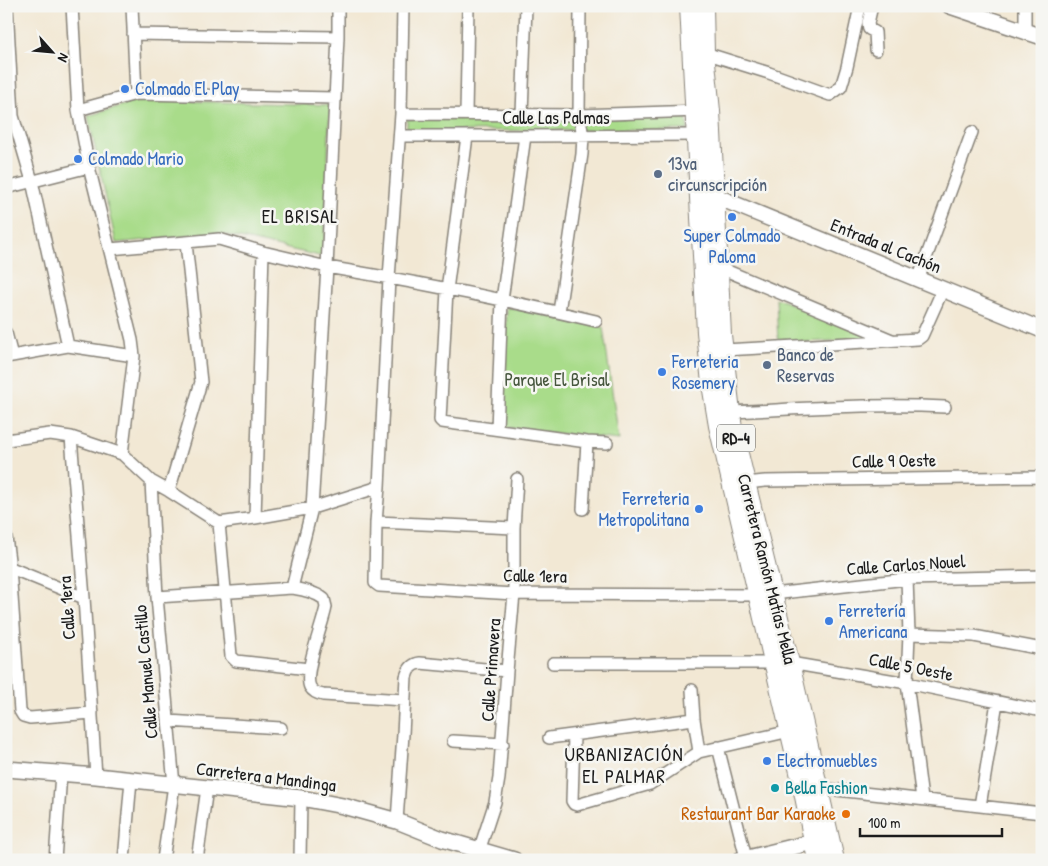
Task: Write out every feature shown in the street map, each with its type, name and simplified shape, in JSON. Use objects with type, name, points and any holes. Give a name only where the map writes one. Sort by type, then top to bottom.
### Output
[{"type":"main road","name":"Carretera Ramón Matías Mella","points":[[689,6],[703,111]]},
{"type":"main road","name":"Carretera Ramón Matías Mella","points":[[704,6],[703,111],[707,196],[706,332],[711,384],[718,426],[765,594],[782,663],[819,788],[835,860]]},
{"type":"main road","name":"Carretera Ramón Matías Mella","points":[[707,196],[718,267],[724,350],[733,429],[746,483],[765,594]]},
{"type":"main road","name":"Carretera Ramón Matías Mella","points":[[782,663],[790,731],[817,860]]},
{"type":"street","points":[[7,6],[13,116],[32,181],[68,346]]},
{"type":"street","points":[[72,6],[78,110],[89,167],[132,340],[134,356],[122,454]]},
{"type":"street","points":[[132,6],[136,94]]},
{"type":"street","points":[[292,588],[312,508],[327,267],[338,6]]},
{"type":"street","points":[[403,6],[400,136],[376,522],[514,528]]},
{"type":"street","points":[[466,114],[468,6]]},
{"type":"street","points":[[522,114],[526,6]]},
{"type":"street","points":[[559,312],[582,154],[583,136],[579,115],[580,6]]},
{"type":"street","points":[[705,53],[770,73],[830,95],[841,87],[860,6]]},
{"type":"street","points":[[872,6],[868,24],[869,29],[875,32],[876,50]]},
{"type":"street","points":[[950,6],[1042,37]]},
{"type":"street","points":[[1025,6],[1025,32]]},
{"type":"street","points":[[133,34],[338,37]]},
{"type":"street","points":[[78,110],[136,94],[335,98]]},
{"type":"street","name":"Calle Las Palmas","points":[[401,114],[579,115],[703,111]]},
{"type":"street","points":[[918,280],[972,132]]},
{"type":"street","name":"Calle Las Palmas","points":[[400,136],[704,135]]},
{"type":"street","points":[[467,136],[447,290],[440,420],[442,422],[587,442],[607,443]]},
{"type":"street","points":[[497,429],[502,300],[525,136]]},
{"type":"street","points":[[6,188],[89,167]]},
{"type":"street","name":"Entrada al Cachón","points":[[707,196],[1042,330]]},
{"type":"street","points":[[110,249],[219,239],[263,252],[327,267],[502,300],[596,321]]},
{"type":"street","points":[[169,491],[201,382],[186,242]]},
{"type":"street","points":[[255,518],[263,252]]},
{"type":"street","points":[[718,267],[895,341]]},
{"type":"street","points":[[724,350],[918,339],[922,336],[943,289]]},
{"type":"street","points":[[6,333],[9,356],[68,346],[134,356]]},
{"type":"street","points":[[731,412],[914,405],[945,407]]},
{"type":"street","points":[[6,440],[50,434],[71,437],[122,454],[151,481],[220,523],[312,508],[379,487]]},
{"type":"street","name":"Calle 1era","points":[[71,437],[96,776]]},
{"type":"street","points":[[583,509],[587,442]]},
{"type":"street","name":"Calle 9 Oeste","points":[[746,483],[765,481],[1037,476],[1042,479]]},
{"type":"street","name":"Calle Primavera","points":[[478,855],[495,802],[500,778],[514,594],[514,528],[517,479]]},
{"type":"street","name":"Calle Manuel Castillo","points":[[151,481],[157,597],[174,784],[163,860]]},
{"type":"street","name":"Calle 1era","points":[[376,522],[374,583],[379,586],[514,594],[765,594]]},
{"type":"street","points":[[220,523],[231,656],[236,660],[309,669]]},
{"type":"street","points":[[6,538],[20,711],[23,716],[30,718],[92,713]]},
{"type":"street","points":[[8,567],[84,598]]},
{"type":"street","name":"Calle Carlos Nouel","points":[[765,594],[907,579],[1042,576]]},
{"type":"street","points":[[907,579],[907,683],[922,799]]},
{"type":"street","points":[[157,597],[292,588],[320,596],[326,602],[309,669],[310,686],[318,694],[404,700]]},
{"type":"street","points":[[908,634],[974,636],[1042,649]]},
{"type":"street","name":"Calle 5 Oeste","points":[[553,663],[782,663],[907,683],[1042,711]]},
{"type":"street","points":[[397,821],[407,672],[415,664],[507,671]]},
{"type":"street","points":[[692,690],[699,752]]},
{"type":"street","points":[[980,806],[996,702]]},
{"type":"street","points":[[548,738],[694,719]]},
{"type":"street","points":[[168,721],[281,728]]},
{"type":"street","points":[[574,736],[572,800],[577,805],[650,784],[699,752],[790,731]]},
{"type":"street","points":[[453,741],[503,744]]},
{"type":"street","points":[[718,747],[743,859],[814,842]]},
{"type":"street","name":"Carretera a Mandinga","points":[[6,769],[96,776],[302,798],[343,806],[397,821],[478,855],[514,860]]},
{"type":"street","points":[[55,860],[61,773]]},
{"type":"street","points":[[124,860],[131,780]]},
{"type":"street","points":[[197,860],[207,788]]},
{"type":"street","points":[[819,788],[1042,812]]},
{"type":"street","points":[[300,860],[302,798]]},
{"type":"green space","points":[[140,100],[330,105],[324,257],[218,233],[116,243],[88,116]]},
{"type":"green space","points":[[686,118],[688,130],[407,131],[407,119]]},
{"type":"green space","points":[[776,298],[878,339],[778,343]]},
{"type":"green space","name":"Parque El Brisal","points":[[507,307],[603,327],[619,440],[502,427]]},
{"type":"place","name":"Colmado El Play","points":[[125,89]]},
{"type":"place","name":"Colmado Mario","points":[[78,159]]},
{"type":"place","name":"13va circunscripción","points":[[658,174]]},
{"type":"place","name":"Super Colmado Paloma","points":[[732,217]]},
{"type":"place","name":"Banco de Reservas","points":[[767,365]]},
{"type":"place","name":"Ferreteria Rosemery","points":[[662,372]]},
{"type":"place","name":"Ferreteria Metropolitana","points":[[699,509]]},
{"type":"place","name":"Ferretería Americana","points":[[829,621]]},
{"type":"place","name":"Electromuebles","points":[[767,761]]},
{"type":"place","name":"Bella Fashion","points":[[775,788]]},
{"type":"place","name":"Restaurant Bar Karaoke","points":[[846,814]]},
{"type":"district","name":"EL BRISAL","points":[[300,216]]},
{"type":"district","name":"URBANIZACIÓN EL PALMAR","points":[[624,765]]}]
